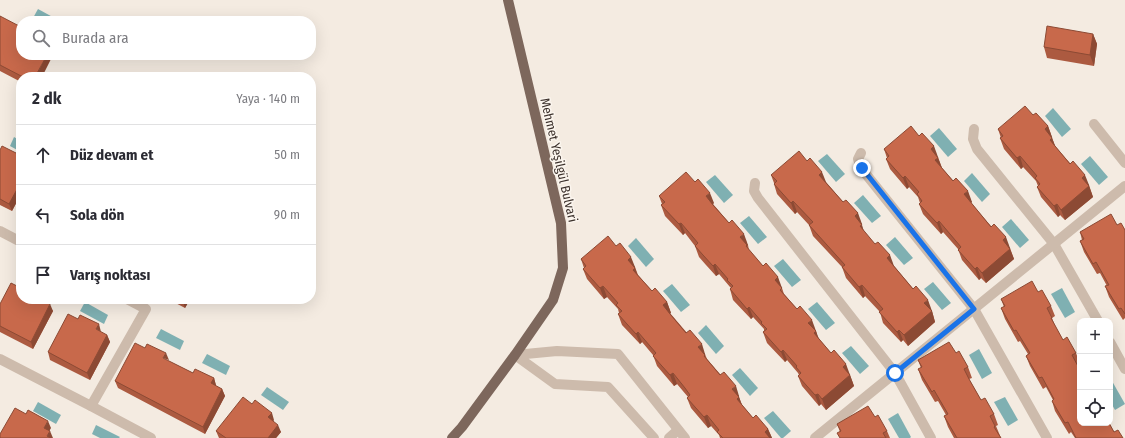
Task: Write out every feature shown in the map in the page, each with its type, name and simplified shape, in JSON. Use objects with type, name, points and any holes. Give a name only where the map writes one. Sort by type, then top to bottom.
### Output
[{"type":"main road","name":"Mehmet Yeşilgül Bulvari","points":[[452,438],[515,355],[553,300],[563,268],[561,223],[508,0]]},
{"type":"street","points":[[1094,124],[1125,163]]},
{"type":"street","points":[[974,129],[973,139],[977,149],[1054,244],[1096,318]]},
{"type":"street","points":[[861,153],[858,159],[862,168],[974,309],[1047,438]]},
{"type":"street","points":[[755,183],[754,191],[758,198],[895,373],[931,438]]},
{"type":"street","points":[[815,438],[1125,186]]},
{"type":"street","points":[[0,231],[16,239]]},
{"type":"street","points":[[92,406],[146,309],[136,304]]},
{"type":"street","points":[[1113,347],[1125,369]]},
{"type":"street","points":[[515,355],[558,351],[618,354],[682,434],[669,438]]},
{"type":"street","points":[[515,355],[556,384],[608,387],[654,438]]},
{"type":"street","points":[[0,359],[151,438]]},
{"type":"water","points":[[38,9],[51,16],[34,16]]},
{"type":"water","points":[[1053,108],[1071,129],[1062,137],[1045,116]]},
{"type":"water","points":[[939,128],[957,149],[948,157],[930,136]]},
{"type":"water","points":[[14,137],[16,138],[16,149],[10,146]]},
{"type":"water","points":[[827,154],[845,174],[836,182],[818,161]]},
{"type":"water","points":[[1090,156],[1108,177],[1099,185],[1081,164]]},
{"type":"water","points":[[972,173],[990,194],[982,202],[964,181]]},
{"type":"water","points":[[715,175],[733,195],[724,203],[706,182]]},
{"type":"water","points":[[863,195],[881,216],[872,223],[854,203]]},
{"type":"water","points":[[749,216],[767,237],[758,244],[740,223]]},
{"type":"water","points":[[1011,219],[1029,240],[1020,248],[1002,227]]},
{"type":"water","points":[[895,237],[913,258],[904,265],[886,245]]},
{"type":"water","points":[[636,238],[654,259],[646,267],[628,246]]},
{"type":"water","points":[[783,259],[801,280],[792,287],[774,266]]},
{"type":"water","points":[[933,282],[951,303],[942,310],[924,289]]},
{"type":"water","points":[[672,284],[690,305],[681,312],[663,291]]},
{"type":"water","points":[[1062,288],[1075,312],[1065,318],[1051,294]]},
{"type":"water","points":[[817,302],[835,323],[826,330],[808,309]]},
{"type":"water","points":[[84,304],[89,304],[108,315],[104,324],[80,311]]},
{"type":"water","points":[[706,325],[724,346],[716,354],[698,333]]},
{"type":"water","points":[[161,329],[184,341],[180,350],[156,338]]},
{"type":"water","points":[[851,346],[869,366],[860,374],[842,353]]},
{"type":"water","points":[[979,349],[992,373],[982,379],[969,355]]},
{"type":"water","points":[[207,354],[230,366],[226,375],[202,363]]},
{"type":"water","points":[[740,368],[758,388],[750,396],[732,375]]},
{"type":"water","points":[[1113,383],[1125,404],[1115,410],[1113,406]]},
{"type":"water","points":[[267,387],[289,402],[283,410],[261,395]]},
{"type":"water","points":[[1005,397],[1018,420],[1008,426],[994,402]]},
{"type":"water","points":[[38,402],[61,415],[56,424],[33,411]]},
{"type":"water","points":[[773,411],[791,431],[783,438],[781,438],[764,418]]},
{"type":"water","points":[[898,413],[911,437],[910,438],[899,438],[888,419]]},
{"type":"water","points":[[96,425],[120,437],[100,438],[92,434]]},
{"type":"building","points":[[0,16],[16,24],[16,60],[44,60],[38,72],[16,72],[16,73],[0,65]]},
{"type":"building","points":[[1047,26],[1093,34],[1090,55],[1044,47]]},
{"type":"building","points":[[1025,106],[1033,115],[1036,113],[1048,126],[1045,129],[1052,138],[1050,140],[1070,164],[1073,161],[1085,175],[1082,178],[1089,186],[1061,210],[1057,204],[1054,206],[1037,187],[1040,184],[1035,178],[1037,176],[1020,156],[1017,158],[1000,138],[1003,136],[998,129]]},
{"type":"building","points":[[911,126],[919,136],[922,133],[934,146],[931,149],[938,158],[935,160],[953,181],[956,178],[968,191],[964,194],[991,227],[994,224],[1006,237],[1003,240],[1010,249],[982,273],[977,267],[975,269],[958,250],[961,247],[939,221],[937,223],[919,204],[922,201],[917,194],[919,192],[905,176],[903,178],[886,159],[889,156],[884,149]]},
{"type":"building","points":[[2,146],[16,153],[16,191],[9,204],[0,199],[0,150]]},
{"type":"building","points":[[799,151],[807,161],[810,158],[822,172],[819,175],[843,202],[846,200],[858,213],[855,216],[862,225],[860,226],[875,244],[878,242],[890,255],[887,258],[913,289],[916,286],[928,300],[924,303],[932,311],[904,335],[899,330],[897,332],[879,312],[883,309],[862,285],[859,287],[842,267],[845,265],[809,225],[813,222],[793,201],[791,203],[774,184],[777,181],[771,175]]},
{"type":"building","points":[[686,172],[695,182],[698,179],[710,193],[706,196],[713,205],[729,223],[732,220],[744,234],[740,237],[747,245],[746,246],[763,266],[766,263],[778,277],[775,280],[782,288],[780,290],[797,309],[800,306],[812,320],[808,323],[816,331],[814,333],[831,353],[834,350],[846,364],[843,367],[850,375],[822,399],[818,394],[815,395],[798,376],[801,373],[796,367],[797,366],[783,350],[781,352],[763,332],[767,329],[749,307],[747,309],[730,289],[733,286],[727,280],[728,279],[715,264],[713,266],[695,246],[698,243],[681,223],[679,224],[661,205],[665,202],[659,196]]},
{"type":"building","points":[[1111,214],[1117,225],[1121,223],[1125,230],[1125,314],[1121,308],[1119,309],[1105,286],[1109,285],[1096,262],[1093,264],[1080,241],[1084,239],[1080,232]]},
{"type":"building","points":[[608,236],[616,246],[620,243],[631,257],[628,260],[635,268],[633,270],[652,291],[655,288],[667,302],[663,305],[686,333],[690,330],[702,344],[698,347],[720,375],[724,372],[736,386],[732,389],[739,397],[737,399],[753,418],[756,415],[768,429],[765,432],[770,438],[723,438],[717,432],[719,430],[707,415],[704,417],[687,398],[690,395],[673,373],[670,375],[653,356],[656,353],[638,332],[636,334],[618,314],[622,311],[616,305],[618,303],[603,286],[600,288],[583,269],[586,266],[581,259]]},
{"type":"building","points":[[1032,281],[1038,292],[1042,290],[1051,306],[1047,308],[1051,318],[1063,340],[1067,337],[1076,353],[1072,355],[1077,364],[1077,426],[1111,426],[1114,432],[1118,430],[1123,438],[1076,438],[1068,422],[1065,423],[1052,401],[1054,399],[1042,377],[1039,378],[1026,356],[1030,353],[1016,330],[1014,331],[1001,308],[1005,306],[1001,299]]},
{"type":"building","points":[[11,283],[16,286],[16,304],[50,304],[31,342],[0,326],[0,304]]},
{"type":"building","points":[[68,314],[78,319],[80,315],[99,324],[96,329],[107,335],[87,373],[48,352]]},
{"type":"building","points":[[949,342],[956,353],[959,351],[968,367],[964,369],[969,379],[981,400],[985,398],[994,414],[990,416],[995,426],[994,427],[1001,438],[957,438],[944,416],[948,414],[934,390],[932,392],[918,369],[922,367],[918,360]]},
{"type":"building","points":[[135,343],[145,348],[147,344],[166,353],[163,358],[193,373],[195,369],[214,378],[211,383],[222,389],[203,427],[115,381]]},
{"type":"building","points":[[243,397],[252,404],[255,400],[272,413],[268,417],[278,425],[268,438],[226,438],[216,431]]},
{"type":"building","points":[[868,406],[875,417],[878,415],[887,431],[883,433],[886,438],[840,438],[837,433],[841,431],[837,424]]},
{"type":"building","points":[[15,408],[26,414],[28,410],[48,421],[44,428],[50,431],[47,436],[50,438],[0,438],[0,434]]},
{"type":"route","points":[[862,168],[974,309],[895,373]]}]
